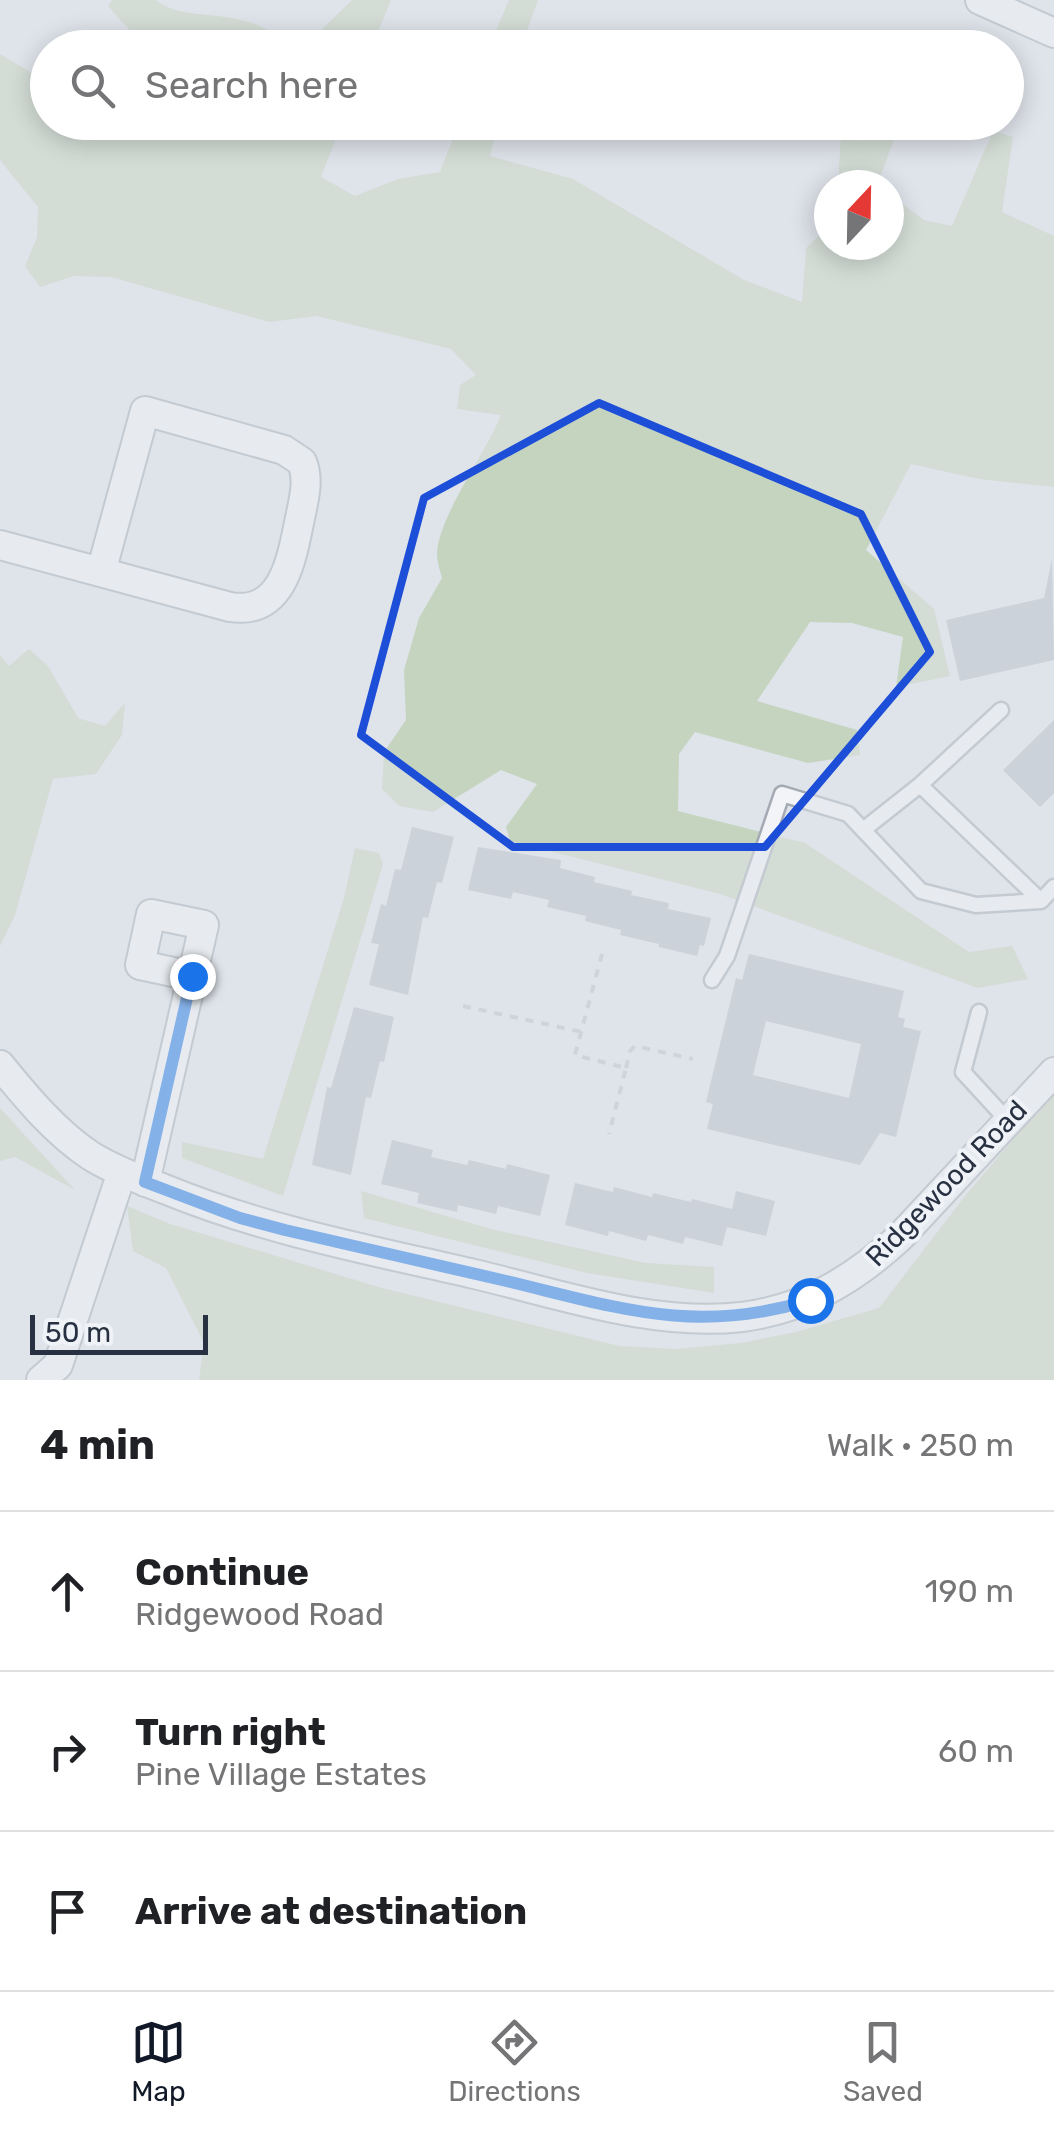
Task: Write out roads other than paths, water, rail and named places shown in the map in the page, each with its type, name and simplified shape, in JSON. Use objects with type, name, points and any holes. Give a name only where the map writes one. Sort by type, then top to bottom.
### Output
[{"type":"street","points":[[980,0],[1054,33]]},
{"type":"street","points":[[0,544],[102,572],[230,607],[259,606],[279,588],[291,564],[307,480],[302,462],[284,450],[145,411],[102,572]]},
{"type":"street","points":[[41,1380],[58,1365],[133,1177],[192,976]]},
{"type":"street","name":"Ridgewood Road","points":[[0,1065],[32,1104],[71,1141],[133,1177],[240,1218],[635,1311],[706,1318],[742,1316],[810,1300],[874,1261],[1054,1072]]},
{"type":"lane","points":[[863,830],[920,785],[1001,710]]},
{"type":"lane","points":[[920,785],[1040,901]]},
{"type":"lane","points":[[712,980],[726,956],[782,794],[848,814],[920,891],[976,905],[1040,901],[1054,887]]},
{"type":"lane","points":[[979,1012],[964,1072],[1008,1121]]}]
